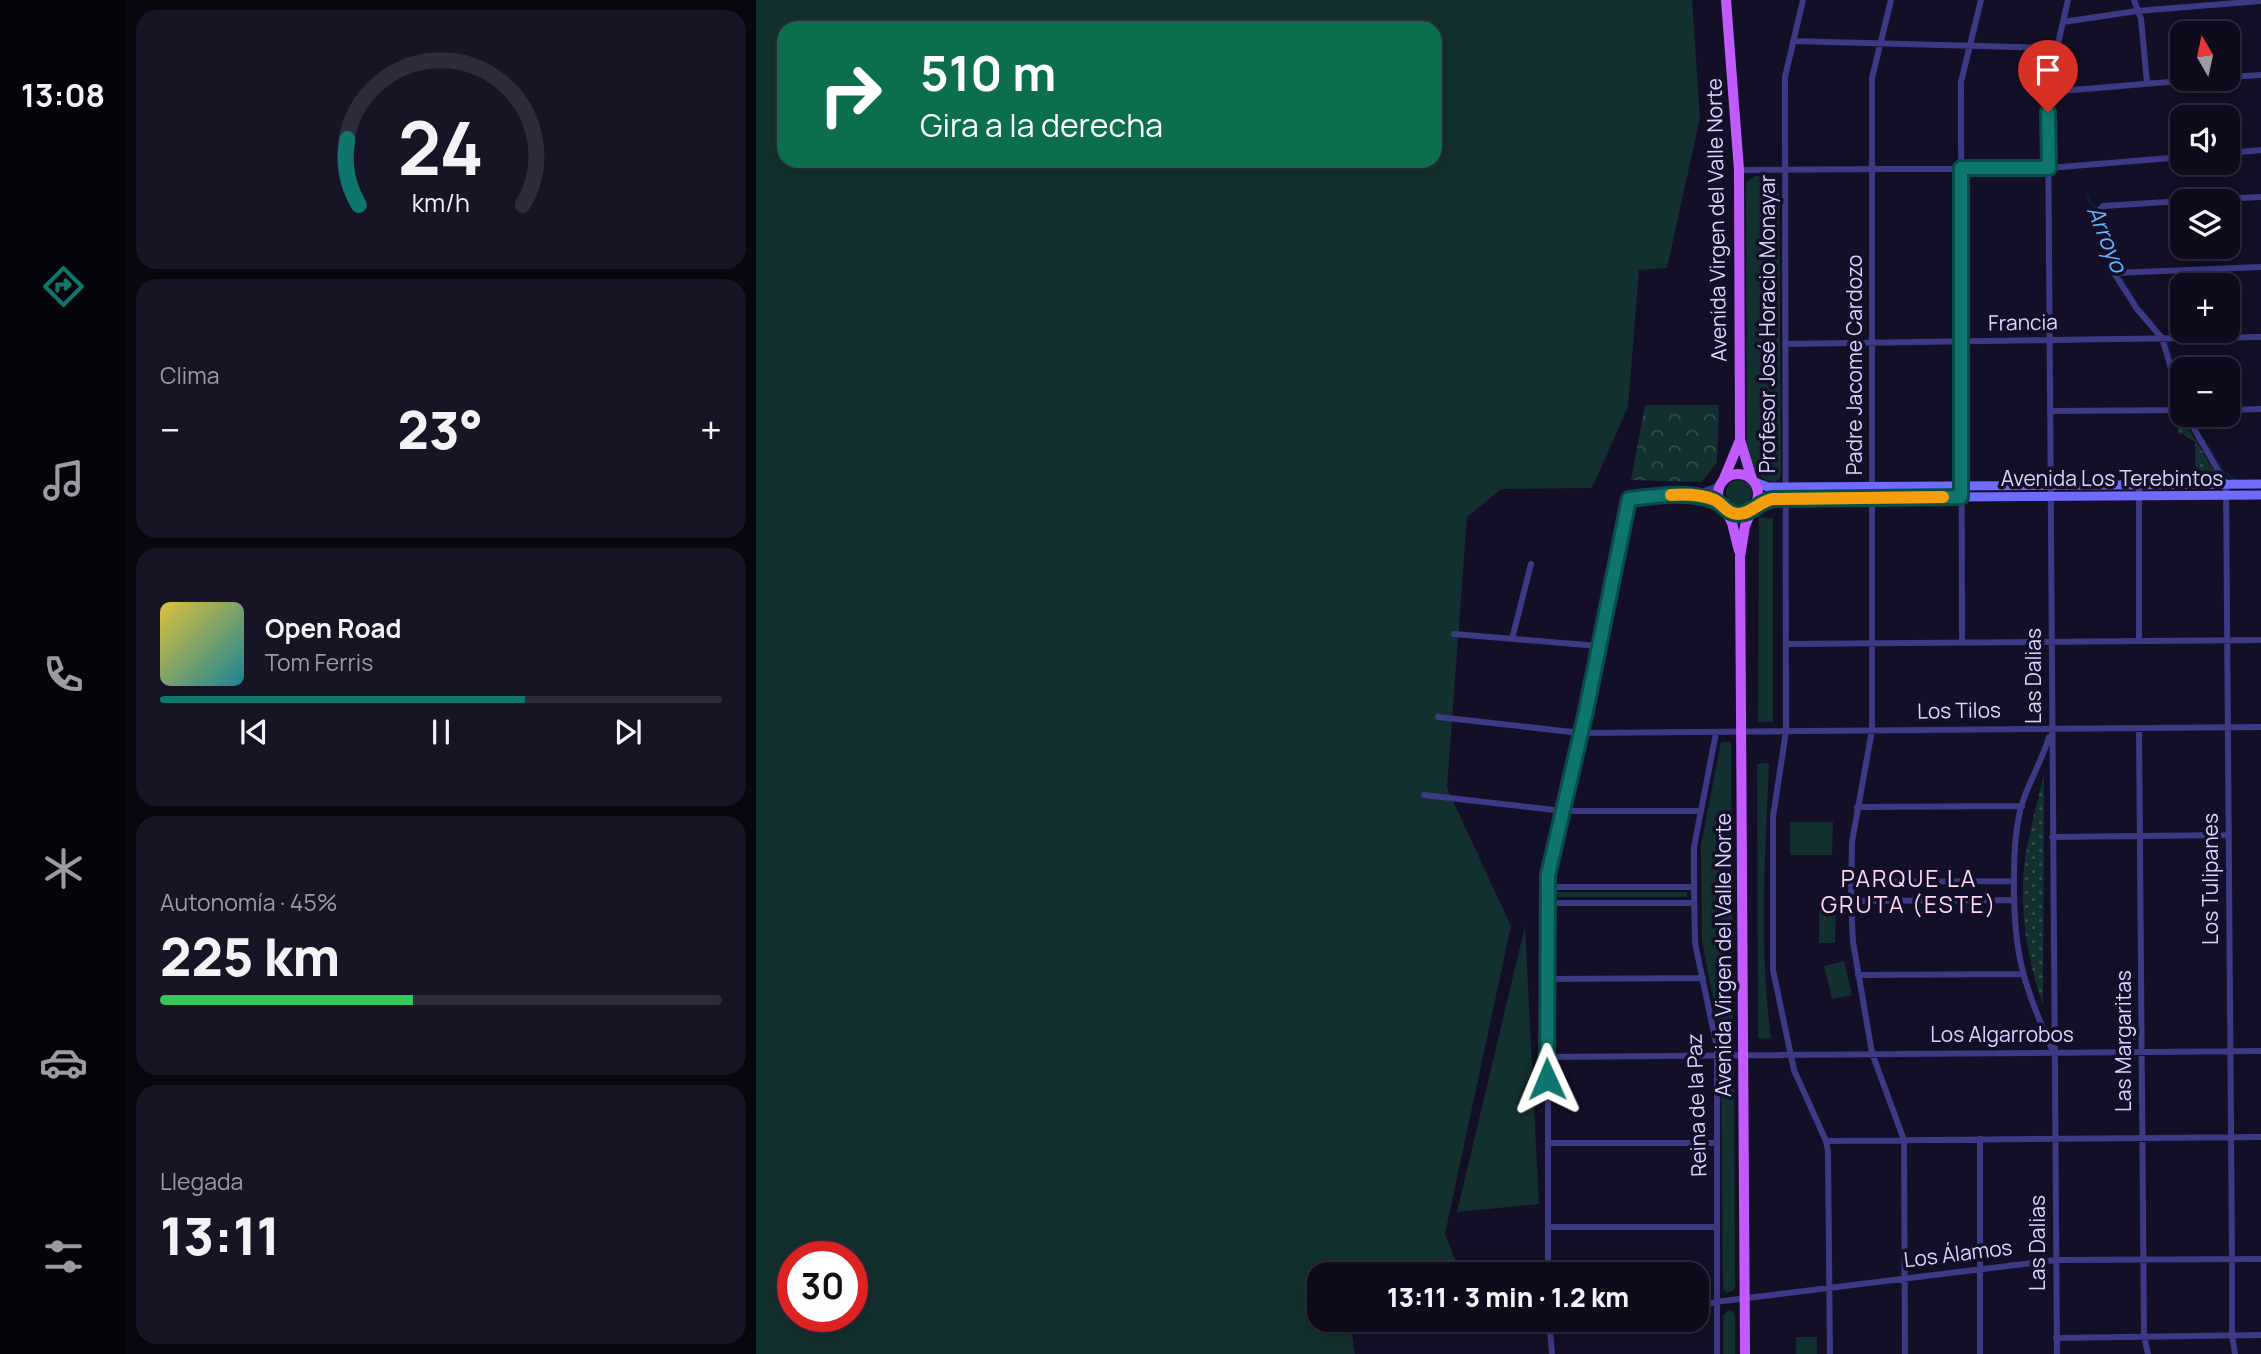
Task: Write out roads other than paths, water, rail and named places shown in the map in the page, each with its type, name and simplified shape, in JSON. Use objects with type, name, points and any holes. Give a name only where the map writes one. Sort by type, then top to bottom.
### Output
[{"type":"main road","name":"Avenida Virgen del Valle Norte","points":[[1726,0],[1739,170],[1740,440],[1753,481]]},
{"type":"main road","name":"Avenida Virgen del Valle Norte","points":[[1721,484],[1740,440]]},
{"type":"main road","points":[[1740,474],[1753,481],[1758,494],[1753,508],[1741,514],[1729,512],[1718,495],[1721,484],[1727,478],[1740,474]]},
{"type":"main road","name":"Avenida Los Terebintos","points":[[1753,481],[1768,487],[2261,484]]},
{"type":"main road","name":"Avenida Los Terebintos","points":[[1753,508],[1768,500],[1786,498],[2261,495]]},
{"type":"main road","name":"Avenida Virgen del Valle Norte","points":[[1723,506],[1732,523],[1740,557]]},
{"type":"main road","name":"Avenida Virgen del Valle Norte","points":[[1745,1354],[1740,557],[1745,526],[1753,508]]},
{"type":"street","name":"Profesor José Horacio Monayar","points":[[1803,0],[1785,77],[1786,730],[1773,817],[1773,956],[1774,981],[1789,1054],[1828,1151],[1829,1354]]},
{"type":"street","name":"Padre Jacome Cardozo","points":[[1891,0],[1872,78],[1872,730],[1852,842],[1851,901],[1858,975],[1872,1053],[1904,1140],[1905,1354]]},
{"type":"street","points":[[1962,642],[1961,82],[1981,0]]},
{"type":"street","name":"Las Dalias","points":[[2057,1354],[2049,92],[2068,0]]},
{"type":"street","points":[[2134,0],[2141,19],[2147,83]]},
{"type":"street","points":[[2063,22],[2137,11],[2261,1]]},
{"type":"street","points":[[1793,41],[2057,48]]},
{"type":"street","points":[[2240,76],[2261,75]]},
{"type":"street","points":[[2049,92],[2170,81]]},
{"type":"street","points":[[2240,152],[2261,150]]},
{"type":"street","points":[[1739,170],[2049,168],[2170,157]]},
{"type":"street","points":[[2240,198],[2261,197]]},
{"type":"street","points":[[2170,202],[2103,206],[2099,210],[2098,220],[2115,274],[2137,309],[2162,338],[2170,366]]},
{"type":"street","points":[[2115,274],[2261,267]]},
{"type":"street","name":"Francia","points":[[1785,344],[2261,337]]},
{"type":"street","points":[[2051,411],[2170,407]]},
{"type":"street","points":[[2240,410],[2261,409]]},
{"type":"street","points":[[2193,427],[2226,484]]},
{"type":"street","points":[[1548,1262],[1547,887],[1629,499],[1704,491],[1721,484]]},
{"type":"street","points":[[2138,484],[2139,641]]},
{"type":"street","name":"Los Tulipanes","points":[[2226,484],[2232,1335],[2235,1354]]},
{"type":"street","points":[[1676,494],[1708,498],[1723,506]]},
{"type":"street","points":[[1512,639],[1531,564]]},
{"type":"street","points":[[1454,635],[1599,646]]},
{"type":"street","points":[[1786,644],[2261,640]]},
{"type":"street","name":"Los Tilos","points":[[1438,718],[1581,733],[2261,727]]},
{"type":"street","name":"Las Margaritas","points":[[2139,727],[2144,1336],[2148,1354]]},
{"type":"street","points":[[2052,728],[2021,806],[2015,834],[2014,927],[2022,974],[2033,1008],[2054,1052]]},
{"type":"street","name":"Reina de la Paz","points":[[1716,733],[1694,847],[1694,903],[1695,943],[1717,1057],[1717,1354]]},
{"type":"street","points":[[1424,795],[1563,811],[1701,811]]},
{"type":"street","points":[[1857,807],[2021,806]]},
{"type":"street","points":[[2052,837],[2228,835]]},
{"type":"street","points":[[1851,882],[2014,881]]},
{"type":"street","points":[[1547,887],[1694,887]]},
{"type":"street","points":[[1851,901],[2014,900]]},
{"type":"street","points":[[1547,903],[1694,903]]},
{"type":"street","points":[[1858,975],[2022,974]]},
{"type":"street","points":[[1546,979],[1703,978]]},
{"type":"street","name":"Los Algarrobos","points":[[1547,1057],[2261,1051]]},
{"type":"street","points":[[1826,1141],[2261,1137]]},
{"type":"street","points":[[1980,1139],[1980,1354]]},
{"type":"street","points":[[1548,1143],[1717,1143]]},
{"type":"street","points":[[1548,1227],[1717,1227]]},
{"type":"street","name":"Los Álamos","points":[[1709,1303],[2056,1260],[2261,1259]]},
{"type":"street","points":[[1551,1332],[1552,1354]]},
{"type":"street","points":[[2056,1338],[2261,1335]]},
{"type":"waterway","name":"Arroyo","points":[[2087,194],[2089,201],[2099,210]]},
{"type":"waterway","name":"Arroyo","points":[[2101,216],[2118,273],[2139,307],[2152,322]]},
{"type":"waterway","name":"Arroyo","points":[[2166,338],[2171,357]]},
{"type":"waterway","name":"Arroyo","points":[[2203,439],[2224,473],[2238,481]]},
{"type":"district","name":"PARQUE LA GRUTA (ESTE)","points":[[1909,892]]}]
